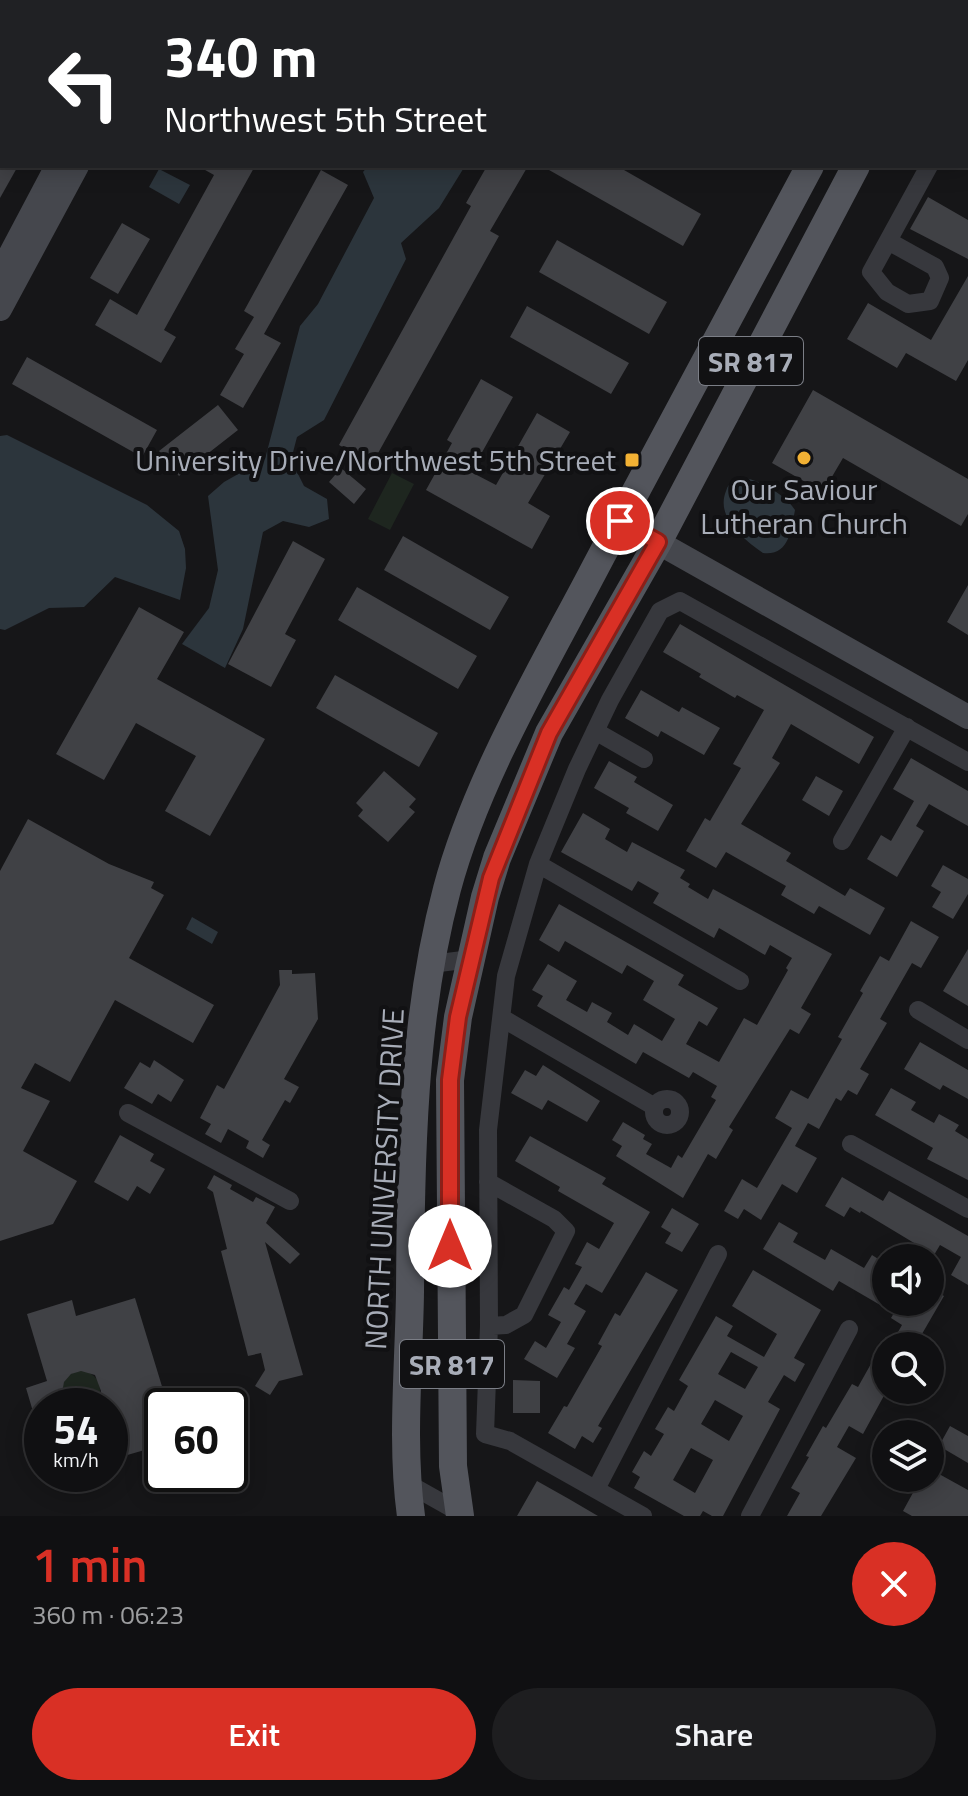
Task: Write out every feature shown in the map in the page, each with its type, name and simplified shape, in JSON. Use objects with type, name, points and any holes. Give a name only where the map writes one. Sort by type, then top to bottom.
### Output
[{"type":"main road","name":"NORTH UNIVERSITY DRIVE","points":[[413,1506],[411,1185],[418,1071],[433,952],[447,888],[468,827],[506,740],[809,168]]},
{"type":"main road","name":"NORTH UNIVERSITY DRIVE","points":[[462,1515],[453,1466],[450,1080],[458,1017],[497,858],[549,733],[658,542],[855,168]]},
{"type":"street","points":[[0,274],[56,168]]},
{"type":"street","points":[[0,309],[76,168]]},
{"type":"street","points":[[888,241],[928,168]]},
{"type":"street","points":[[620,521],[968,717]]},
{"type":"street","points":[[643,1516],[510,1441],[485,1434],[489,1326],[488,1130],[506,976],[538,864],[577,769],[660,611],[680,601],[968,762]]},
{"type":"street","points":[[842,841],[907,727]]},
{"type":"street","points":[[595,731],[644,759]]},
{"type":"street","points":[[538,864],[740,981]]},
{"type":"street","points":[[433,952],[471,959]]},
{"type":"street","points":[[918,1010],[968,1040]]},
{"type":"street","points":[[502,1018],[655,1107]]},
{"type":"street","points":[[128,1113],[290,1201]]},
{"type":"street","points":[[851,1144],[968,1209]]},
{"type":"street","points":[[488,1182],[554,1219],[566,1231],[524,1315],[506,1325],[489,1326]]},
{"type":"street","points":[[596,1489],[718,1254]]},
{"type":"street","points":[[750,1516],[849,1329]]},
{"type":"street","points":[[413,1506],[462,1515]]},
{"type":"shaded area","points":[[366,168],[464,168],[439,208],[401,243],[406,259],[324,420],[297,437],[291,460],[304,486],[327,499],[329,519],[309,527],[283,521],[263,532],[243,629],[225,668],[182,644],[209,608],[218,570],[208,496],[224,482],[265,459],[300,326],[318,304],[374,198],[363,172]]},
{"type":"shaded area","points":[[159,169],[190,185],[179,204],[149,187]]},
{"type":"shaded area","points":[[7,435],[147,505],[179,531],[185,549],[186,568],[180,600],[115,577],[84,607],[49,608],[5,630],[0,629],[0,436]]},
{"type":"shaded area","points":[[392,473],[414,484],[390,530],[368,519]]},
{"type":"shaded area","points":[[746,478],[773,490],[795,510],[787,540],[772,553],[763,553],[740,535],[728,519],[724,501],[727,488],[733,481]]},
{"type":"shaded area","points":[[192,917],[218,932],[212,944],[186,929]]},
{"type":"shaded area","points":[[81,1371],[94,1377],[99,1388],[63,1388],[68,1377]]},
{"type":"building","points":[[0,168],[17,168],[0,198]]},
{"type":"building","points":[[202,168],[254,168],[164,330],[176,337],[161,363],[95,325],[110,299],[137,315],[214,175]]},
{"type":"building","points":[[486,168],[527,168],[490,231],[499,236],[372,464],[339,445],[471,206],[466,203]]},
{"type":"building","points":[[546,168],[620,168],[701,214],[683,246]]},
{"type":"building","points":[[321,170],[348,185],[264,334],[281,343],[243,408],[220,395],[244,354],[235,349],[254,317],[244,311]]},
{"type":"building","points":[[928,197],[968,220],[968,259],[910,229]]},
{"type":"building","points":[[122,223],[150,239],[118,294],[90,278]]},
{"type":"building","points":[[557,240],[667,302],[649,334],[539,272]]},
{"type":"building","points":[[968,276],[968,360],[956,381],[906,353],[897,368],[847,339],[868,303],[931,340]]},
{"type":"building","points":[[527,306],[629,363],[611,394],[510,337]]},
{"type":"building","points":[[27,357],[157,430],[142,457],[12,384]]},
{"type":"building","points":[[481,379],[513,397],[471,472],[496,485],[537,413],[570,432],[528,503],[550,516],[532,549],[426,490],[452,443],[447,440]]},
{"type":"building","points":[[813,390],[968,479],[968,514],[961,526],[843,458],[823,492],[772,463]]},
{"type":"building","points":[[218,405],[238,430],[179,476],[159,451]]},
{"type":"building","points":[[341,468],[366,489],[354,504],[329,482]]},
{"type":"building","points":[[403,536],[509,597],[490,630],[384,570]]},
{"type":"building","points":[[293,541],[325,559],[285,634],[296,640],[271,687],[228,664]]},
{"type":"building","points":[[968,585],[968,635],[947,622]]},
{"type":"building","points":[[357,587],[477,656],[458,689],[338,620]]},
{"type":"building","points":[[139,607],[184,632],[157,679],[265,739],[210,836],[165,811],[196,756],[136,723],[104,780],[56,754]]},
{"type":"building","points":[[680,624],[874,737],[859,764],[791,724],[772,758],[780,763],[741,824],[791,853],[786,861],[845,896],[850,888],[885,908],[870,935],[819,906],[814,914],[781,895],[786,886],[726,852],[716,868],[686,851],[705,818],[710,821],[741,768],[733,764],[764,710],[737,695],[735,698],[663,652]]},
{"type":"building","points":[[335,675],[438,733],[419,767],[316,708]]},
{"type":"building","points":[[641,690],[679,712],[682,707],[720,728],[704,755],[661,731],[658,737],[625,718]]},
{"type":"building","points":[[911,758],[968,791],[968,826],[929,804],[916,826],[924,831],[897,877],[867,859],[881,835],[891,841],[914,801],[893,789]]},
{"type":"building","points":[[609,761],[637,777],[634,782],[673,805],[658,831],[626,813],[629,808],[594,788]]},
{"type":"building","points":[[384,771],[416,799],[409,807],[415,812],[388,842],[358,816],[363,810],[356,803]]},
{"type":"building","points":[[816,776],[843,791],[829,816],[802,800]]},
{"type":"building","points":[[583,813],[610,829],[605,839],[627,852],[632,842],[685,870],[680,878],[708,899],[713,889],[832,954],[801,1008],[811,1014],[799,1034],[790,1029],[729,1127],[733,1130],[716,1159],[708,1154],[683,1198],[616,1156],[622,1146],[612,1140],[623,1122],[645,1135],[643,1139],[652,1144],[646,1154],[671,1168],[678,1155],[682,1158],[716,1100],[711,1097],[717,1086],[693,1072],[689,1078],[643,1052],[636,1064],[537,1006],[543,996],[532,990],[548,964],[577,981],[566,1000],[587,1012],[592,1002],[612,1013],[607,1022],[628,1035],[634,1024],[662,1041],[675,1019],[643,1000],[654,981],[627,965],[622,974],[565,941],[559,952],[539,940],[559,904],[684,975],[678,985],[718,1008],[707,1026],[699,1021],[686,1044],[719,1062],[744,1018],[757,1025],[792,958],[770,945],[765,955],[719,928],[714,938],[653,903],[659,893],[638,881],[632,891],[561,852]]},
{"type":"building","points":[[28,819],[109,864],[154,882],[151,888],[164,895],[129,958],[214,1005],[193,1043],[115,1000],[70,1082],[35,1063],[21,1088],[50,1101],[23,1151],[77,1181],[53,1224],[0,1241],[0,871]]},
{"type":"building","points":[[943,865],[968,879],[968,894],[953,919],[932,907],[941,892],[931,886]]},
{"type":"building","points":[[911,921],[939,937],[921,968],[912,963],[880,1019],[887,1023],[860,1069],[869,1074],[857,1095],[848,1090],[841,1101],[836,1098],[819,1129],[808,1123],[795,1146],[817,1158],[797,1193],[782,1184],[761,1220],[744,1209],[738,1219],[724,1211],[742,1179],[757,1188],[792,1128],[775,1118],[791,1090],[808,1099],[842,1039],[838,1037],[880,956],[889,961]]},
{"type":"building","points":[[968,949],[968,1006],[943,991]]},
{"type":"building","points":[[279,970],[292,970],[292,974],[315,973],[318,1019],[284,1079],[299,1087],[290,1103],[285,1100],[262,1140],[270,1145],[263,1158],[246,1148],[249,1141],[228,1129],[221,1143],[205,1134],[211,1124],[200,1118],[217,1085],[224,1089],[280,985]]},
{"type":"building","points":[[920,1042],[968,1070],[968,1099],[943,1085],[940,1090],[904,1069]]},
{"type":"building","points":[[154,1060],[184,1080],[171,1102],[158,1094],[152,1104],[124,1088],[140,1062],[150,1068]]},
{"type":"building","points":[[543,1065],[600,1101],[587,1122],[548,1100],[542,1110],[511,1093],[525,1070],[536,1076]]},
{"type":"building","points":[[891,1088],[916,1102],[911,1110],[934,1123],[939,1114],[959,1125],[955,1131],[968,1139],[968,1180],[927,1159],[933,1148],[875,1115]]},
{"type":"building","points":[[120,1135],[154,1154],[150,1161],[165,1169],[150,1194],[137,1186],[128,1201],[94,1182]]},
{"type":"building","points":[[530,1136],[606,1178],[602,1184],[650,1212],[602,1293],[586,1284],[574,1304],[586,1311],[567,1344],[575,1348],[557,1378],[524,1359],[535,1341],[546,1348],[561,1322],[548,1315],[564,1287],[569,1290],[582,1267],[575,1264],[587,1242],[599,1249],[614,1223],[558,1191],[560,1187],[515,1161]]},
{"type":"building","points":[[214,1175],[232,1185],[230,1189],[253,1202],[256,1197],[275,1207],[266,1223],[300,1254],[290,1264],[265,1242],[303,1375],[279,1381],[270,1395],[255,1386],[265,1370],[261,1353],[248,1356],[221,1251],[227,1249],[213,1192],[207,1188]]},
{"type":"building","points":[[842,1177],[883,1201],[889,1191],[968,1236],[968,1285],[951,1275],[961,1257],[944,1247],[944,1244],[916,1244],[861,1211],[850,1207],[844,1217],[825,1206]]},
{"type":"building","points":[[672,1208],[699,1224],[682,1252],[665,1243],[671,1233],[661,1227]]},
{"type":"building","points":[[779,1222],[798,1233],[793,1242],[825,1260],[831,1249],[864,1268],[872,1255],[872,1300],[839,1281],[833,1291],[763,1249]]},
{"type":"building","points":[[753,1270],[821,1310],[794,1358],[805,1364],[795,1382],[784,1375],[768,1402],[780,1409],[723,1516],[712,1516],[703,1511],[700,1516],[684,1516],[634,1488],[640,1477],[632,1472],[644,1451],[651,1456],[664,1434],[655,1429],[668,1407],[674,1411],[688,1386],[679,1380],[716,1316],[733,1326],[727,1336],[764,1357],[777,1334],[732,1306]],"holes":[[[731,1352],[758,1367],[745,1389],[718,1374]],[[715,1400],[743,1416],[729,1441],[701,1424]],[[691,1448],[713,1460],[695,1493],[673,1480]]]},
{"type":"building","points":[[646,1272],[678,1290],[598,1426],[602,1428],[593,1443],[582,1436],[575,1449],[548,1433],[564,1406],[567,1407],[602,1346],[598,1344],[615,1313],[620,1316]]},
{"type":"building","points":[[135,1298],[162,1388],[144,1388],[144,1450],[128,1455],[128,1388],[100,1388],[95,1375],[81,1371],[71,1374],[63,1388],[26,1388],[47,1381],[27,1314],[72,1300],[76,1316]]},
{"type":"building","points":[[932,1316],[923,1332],[898,1332],[902,1325],[891,1318]]},
{"type":"building","points":[[872,1362],[872,1404],[879,1404],[863,1434],[849,1426],[837,1447],[856,1458],[821,1516],[787,1516],[800,1493],[791,1488],[809,1457],[806,1456],[852,1384],[858,1387]]},
{"type":"building","points":[[513,1380],[540,1381],[540,1413],[513,1413]]},
{"type":"building","points":[[950,1426],[968,1436],[968,1463],[944,1449],[944,1437]]},
{"type":"building","points":[[944,1477],[968,1490],[968,1516],[912,1516],[903,1511],[913,1492],[944,1492]]},
{"type":"building","points":[[537,1481],[569,1499],[598,1516],[517,1516]]},
{"type":"place","name":"Our Saviour Lutheran Church","points":[[804,458]]},
{"type":"place","name":"University Drive/Northwest 5th Street","points":[[632,460]]},
{"type":"route","points":[[450,1246],[450,1080],[458,1017],[485,897],[497,858],[549,733],[658,542],[620,521]]}]
